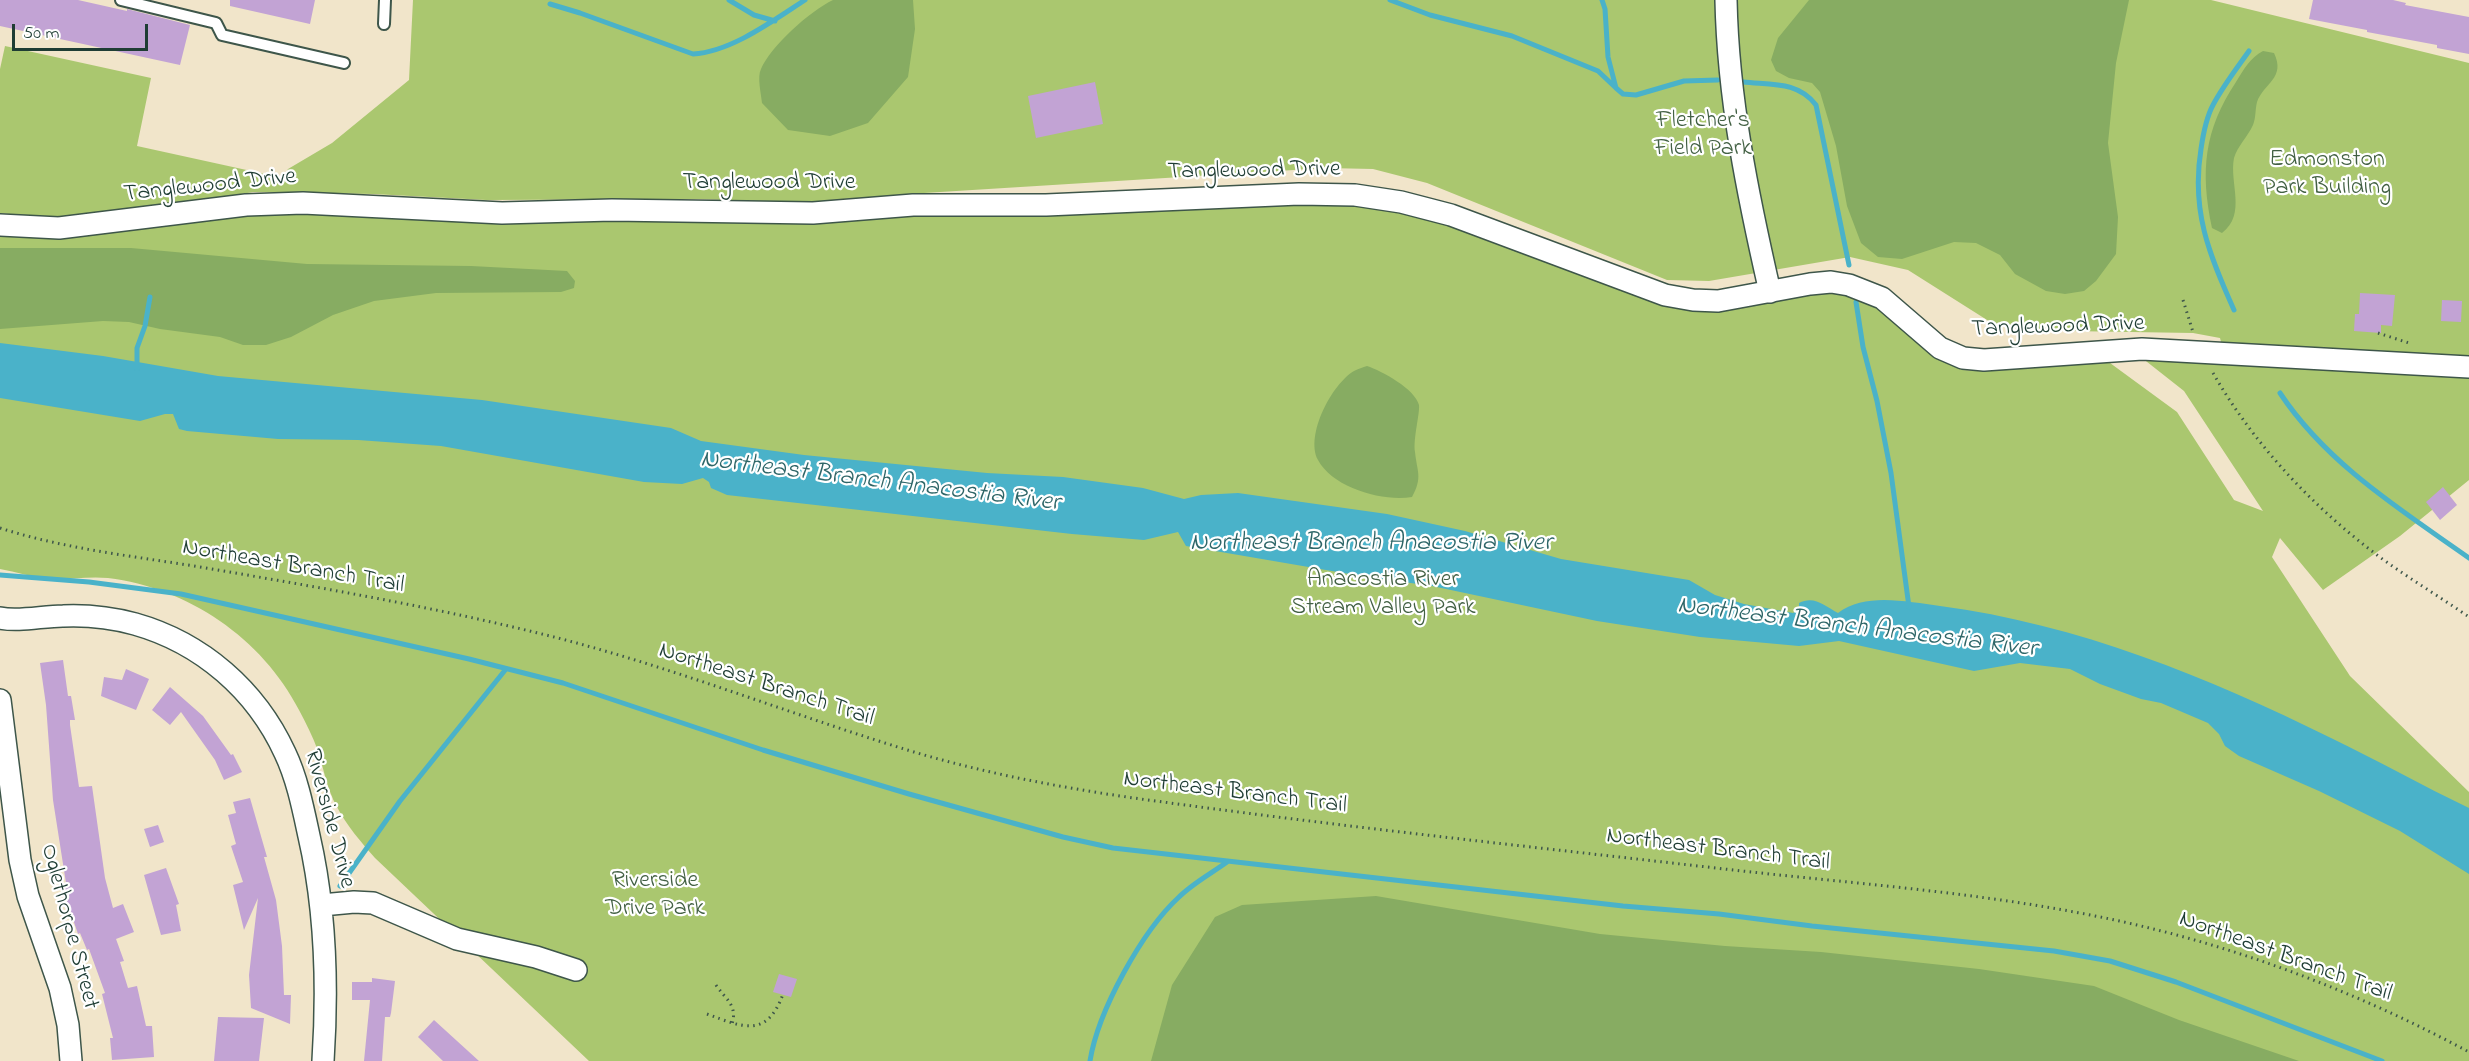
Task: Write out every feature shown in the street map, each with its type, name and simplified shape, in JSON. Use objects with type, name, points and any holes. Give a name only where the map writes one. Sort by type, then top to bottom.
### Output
[{"type":"street","points":[[1726,0],[1732,96],[1745,176],[1770,292]]},
{"type":"street","name":"Tanglewood Drive","points":[[0,225],[59,228],[246,204],[303,203],[502,213],[624,210],[813,213],[913,205],[1046,205],[1299,194],[1355,195],[1401,202],[1451,215],[1665,295],[1693,300],[1718,301],[1831,282],[1867,291],[1882,298],[1940,348],[1963,358],[2008,359],[2118,350],[2201,351],[2469,367]]},
{"type":"street","name":"Riverside Drive","points":[[1,621],[65,615],[102,618],[134,624],[161,633],[189,647],[215,664],[241,686],[273,730],[286,754],[306,820],[322,905],[373,903],[457,939],[536,957],[576,970]]},
{"type":"street","name":"Oglethorpe Street","points":[[0,700],[20,860],[28,896],[60,988],[68,1025],[71,1061]]},
{"type":"street","points":[[322,905],[327,971],[323,1061]]},
{"type":"lane","points":[[121,0],[216,23],[222,35],[344,63]]},
{"type":"lane","points":[[384,24],[385,0]]},
{"type":"path","points":[[2183,300],[2190,327],[2201,351],[2226,395],[2256,439],[2301,488],[2375,554],[2469,617]]},
{"type":"path","name":"Northeast Branch Trail","points":[[0,528],[76,547],[337,591],[448,612],[551,636],[631,659],[921,754],[1060,787],[1300,820],[2009,901],[2138,925],[2208,944],[2329,987],[2394,1014],[2469,1052]]},
{"type":"path","points":[[716,985],[734,1007],[732,1024]]},
{"type":"path","points":[[707,1014],[745,1028],[753,1027],[773,1015],[783,994]]},
{"type":"green space","name":"Anacostia River Stream Valley Park","points":[[413,0],[2211,0],[2469,63],[2469,480],[2400,536],[2323,590],[2280,538],[2272,557],[2350,676],[2469,792],[2469,1061],[589,1061],[375,858],[359,840],[345,821],[334,800],[316,746],[299,710],[265,660],[243,639],[194,605],[138,584],[108,578],[49,579],[0,569],[0,230],[288,211],[899,214],[1313,194],[1430,214],[1666,306],[1826,291],[1870,300],[1932,355],[1962,370],[1993,371],[2024,363],[2095,352],[2177,412],[2234,500],[2263,511],[2184,391],[2137,354],[2225,357],[2220,338],[2193,333],[2069,331],[1995,325],[1908,270],[1850,257],[1709,281],[1667,280],[1427,183],[1373,169],[1326,168],[908,194],[826,204],[699,199],[486,200],[373,194],[253,192],[110,216],[45,218],[0,213],[0,69],[5,46],[151,78],[137,146],[283,178],[288,169],[332,143],[409,80]]},
{"type":"green space","points":[[833,0],[913,0],[915,29],[908,77],[868,123],[830,136],[788,130],[762,103],[759,81],[761,69],[773,50],[792,30],[813,12]]},
{"type":"green space","points":[[1809,0],[2129,0],[2116,63],[2108,143],[2118,217],[2116,254],[2096,281],[2084,291],[2065,294],[2046,291],[2015,274],[2000,255],[1976,243],[1954,242],[1902,259],[1878,257],[1861,243],[1847,206],[1836,146],[1820,92],[1812,83],[1789,78],[1776,71],[1771,60],[1778,38]]},
{"type":"green space","points":[[2263,51],[2274,53],[2277,62],[2276,74],[2260,95],[2253,125],[2234,158],[2236,198],[2234,217],[2222,233],[2212,228],[2208,207],[2206,169],[2211,134],[2225,100],[2251,60]]},
{"type":"green space","points":[[0,248],[131,248],[307,264],[471,266],[567,271],[575,281],[574,288],[561,292],[436,293],[374,301],[333,315],[291,337],[266,345],[243,345],[220,337],[160,329],[129,322],[103,321],[0,329]]},
{"type":"green space","points":[[1367,366],[1389,376],[1405,387],[1419,405],[1415,447],[1418,479],[1412,497],[1387,497],[1360,491],[1335,478],[1318,460],[1315,437],[1323,411],[1337,387],[1354,371]]},
{"type":"green space","points":[[1376,896],[1600,934],[1725,946],[1821,952],[1979,969],[2094,986],[2179,1020],[2299,1061],[1151,1061],[1172,985],[1215,917],[1242,905]]},
{"type":"water","name":"Northeast Branch Anacostia River","points":[[0,343],[103,356],[218,376],[482,400],[671,428],[701,441],[804,455],[987,473],[1063,477],[1143,488],[1184,499],[1201,495],[1238,493],[1387,514],[1465,531],[1561,559],[1689,580],[1715,595],[1744,604],[1793,613],[1799,609],[1799,603],[1810,600],[1819,602],[1838,613],[1861,602],[1887,600],[1991,614],[2091,640],[2189,674],[2348,746],[2469,808],[2469,874],[2400,831],[2319,791],[2239,756],[2225,746],[2219,734],[2208,723],[2161,703],[2141,699],[2100,684],[2070,669],[2020,663],[1974,671],[1839,641],[1799,646],[1700,637],[1597,621],[1432,586],[1186,546],[1178,532],[1144,540],[1072,534],[727,495],[711,488],[709,482],[703,478],[682,484],[644,482],[441,446],[358,440],[278,439],[187,431],[179,429],[173,414],[140,421],[0,398]]},
{"type":"building","points":[[0,0],[78,0],[127,11],[127,9],[190,25],[180,65],[0,26]]},
{"type":"building","points":[[230,0],[315,0],[310,24],[230,6]]},
{"type":"building","points":[[2313,0],[2393,0],[2406,3],[2405,5],[2469,17],[2469,54],[2437,48],[2437,45],[2309,19]]},
{"type":"building","points":[[1095,82],[1103,124],[1036,138],[1028,96]]},
{"type":"building","points":[[2360,293],[2395,295],[2392,326],[2381,325],[2381,333],[2354,331],[2355,314],[2359,314]]},
{"type":"building","points":[[2442,300],[2462,301],[2461,322],[2441,321]]},
{"type":"building","points":[[2443,487],[2457,505],[2440,520],[2426,502]]},
{"type":"building","points":[[63,660],[68,696],[71,696],[75,720],[70,720],[70,725],[79,787],[92,786],[105,878],[113,908],[123,904],[134,932],[116,939],[124,961],[120,962],[128,988],[137,986],[146,1026],[152,1026],[154,1057],[112,1060],[110,1038],[113,1038],[102,994],[105,993],[89,949],[87,950],[80,933],[78,934],[61,884],[66,883],[53,800],[46,705],[40,663]]},
{"type":"building","points":[[126,669],[149,679],[136,710],[101,696],[104,677],[122,680]]},
{"type":"building","points":[[170,687],[203,716],[231,755],[233,754],[242,772],[224,780],[215,760],[181,712],[170,725],[152,710]]},
{"type":"building","points":[[250,798],[267,857],[264,857],[276,900],[282,946],[284,995],[291,995],[290,1024],[251,1008],[249,975],[258,898],[244,930],[233,885],[243,882],[231,846],[236,844],[228,815],[236,813],[233,802]]},
{"type":"building","points":[[158,825],[164,842],[150,847],[144,829]]},
{"type":"building","points":[[166,868],[179,904],[176,905],[181,931],[161,935],[144,875]]},
{"type":"building","points":[[779,974],[797,979],[791,997],[773,992]]},
{"type":"building","points":[[372,978],[395,981],[390,1017],[385,1017],[382,1061],[364,1061],[370,1000],[352,1000],[352,982],[372,982]]},
{"type":"building","points":[[218,1017],[264,1018],[259,1061],[214,1061]]},
{"type":"building","points":[[434,1020],[479,1061],[443,1061],[418,1037]]},
{"type":"waterway","points":[[729,0],[754,15],[775,21]]},
{"type":"waterway","points":[[550,4],[693,54],[722,48],[737,41],[805,0]]},
{"type":"waterway","points":[[1390,0],[1430,15],[1512,36],[1598,71],[1616,88]]},
{"type":"waterway","points":[[1602,0],[1605,9],[1608,57],[1616,88],[1623,94],[1636,95],[1684,81],[1718,80]]},
{"type":"waterway","points":[[2234,310],[2204,232],[2198,192],[2199,171],[2204,132],[2211,110],[2249,51]]},
{"type":"waterway","points":[[1743,82],[1792,88],[1809,97],[1816,105],[1849,265]]},
{"type":"waterway","points":[[137,369],[137,348],[145,326],[150,297]]},
{"type":"waterway","points":[[1856,302],[1863,347],[1877,401],[1891,473],[1909,607]]},
{"type":"waterway","points":[[2280,393],[2299,419],[2343,464],[2392,503],[2469,558]]},
{"type":"waterway","points":[[0,575],[89,582],[181,594],[469,659],[563,683],[763,750],[909,794],[1063,837],[1113,848],[1623,906],[1719,914],[2054,951],[2110,961],[2176,982],[2382,1061]]},
{"type":"waterway","points":[[340,886],[400,801],[506,669]]},
{"type":"waterway","points":[[1090,1061],[1102,1019],[1112,996],[1151,930],[1184,892],[1227,862]]},
{"type":"park label","name":"Fletcher's Field Park","points":[[1703,136]]},
{"type":"park label","name":"Edmonston Park Building","points":[[2327,175]]},
{"type":"park label","name":"Riverside Drive Park","points":[[655,896]]}]
